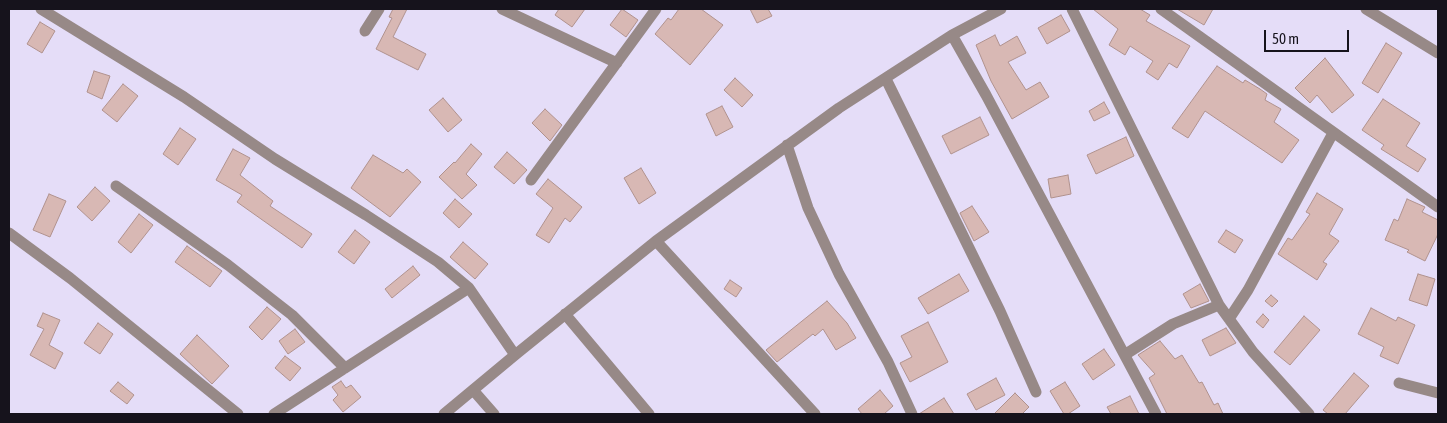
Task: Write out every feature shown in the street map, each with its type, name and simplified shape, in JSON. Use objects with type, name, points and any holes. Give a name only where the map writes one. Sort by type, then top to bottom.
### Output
[{"type":"street","points":[[41,9],[184,97],[275,159],[438,262],[468,288],[514,355]]},
{"type":"street","points":[[365,31],[379,9]]},
{"type":"street","points":[[502,9],[618,62]]},
{"type":"street","points":[[531,180],[656,9]]},
{"type":"street","points":[[444,414],[656,241],[787,145],[839,108],[952,35],[1001,9]]},
{"type":"street","points":[[1072,9],[1219,305],[1253,352],[1308,414]]},
{"type":"street","points":[[1161,9],[1438,207]]},
{"type":"street","points":[[1366,9],[1438,53]]},
{"type":"street","points":[[952,35],[1126,354],[1156,414]]},
{"type":"street","points":[[886,79],[1000,311],[1036,392]]},
{"type":"street","points":[[1229,319],[1248,290],[1333,133]]},
{"type":"street","points":[[787,145],[808,208],[840,274],[888,362],[912,414]]},
{"type":"street","points":[[116,186],[228,265],[292,315],[345,368]]},
{"type":"street","points":[[9,233],[70,278],[238,414]]},
{"type":"street","points":[[656,241],[816,414]]},
{"type":"street","points":[[274,414],[468,288]]},
{"type":"street","points":[[1126,354],[1173,324],[1219,305]]},
{"type":"street","points":[[565,314],[649,414]]},
{"type":"street","points":[[1399,383],[1438,393]]},
{"type":"street","points":[[473,390],[494,414]]},
{"type":"building","points":[[393,9],[407,9],[393,37],[426,54],[418,70],[376,49],[392,18],[389,17]]},
{"type":"building","points":[[559,9],[585,9],[572,27],[555,15]]},
{"type":"building","points":[[622,9],[638,20],[626,37],[610,25]]},
{"type":"building","points":[[679,9],[701,9],[723,25],[690,65],[655,34],[668,18],[671,20]]},
{"type":"building","points":[[750,9],[768,9],[772,16],[757,23]]},
{"type":"building","points":[[1093,9],[1140,9],[1150,15],[1146,21],[1190,46],[1177,68],[1169,63],[1158,80],[1146,72],[1153,61],[1130,46],[1125,55],[1109,45],[1118,29]]},
{"type":"building","points":[[1177,9],[1213,9],[1204,25]]},
{"type":"building","points":[[1061,15],[1070,31],[1047,44],[1038,28]]},
{"type":"building","points":[[40,22],[55,31],[42,53],[27,44]]},
{"type":"building","points":[[995,35],[1000,46],[1017,36],[1026,53],[1008,62],[1026,90],[1040,82],[1049,97],[1012,119],[991,81],[976,45]]},
{"type":"building","points":[[1386,43],[1402,53],[1378,93],[1362,83]]},
{"type":"building","points":[[1325,58],[1354,95],[1332,113],[1317,95],[1310,103],[1295,88]]},
{"type":"building","points":[[1217,66],[1243,83],[1245,80],[1260,89],[1267,94],[1265,100],[1281,109],[1274,122],[1299,140],[1282,163],[1205,111],[1188,138],[1172,128]]},
{"type":"building","points":[[94,71],[110,76],[102,99],[87,92]]},
{"type":"building","points":[[735,78],[753,95],[742,107],[724,90]]},
{"type":"building","points":[[123,84],[138,96],[117,122],[102,110]]},
{"type":"building","points":[[443,98],[462,120],[448,132],[429,110]]},
{"type":"building","points":[[1383,99],[1420,123],[1406,146],[1426,159],[1418,172],[1381,149],[1384,145],[1362,130]]},
{"type":"building","points":[[1104,102],[1110,113],[1094,121],[1089,111]]},
{"type":"building","points":[[722,106],[733,127],[716,136],[706,114]]},
{"type":"building","points":[[545,109],[562,125],[550,141],[532,123]]},
{"type":"building","points":[[980,117],[989,135],[951,154],[942,136]]},
{"type":"building","points":[[180,128],[196,139],[178,165],[163,154]]},
{"type":"building","points":[[1126,137],[1134,156],[1096,174],[1087,155]]},
{"type":"building","points":[[471,144],[482,154],[466,174],[477,185],[462,199],[439,177],[455,163]]},
{"type":"building","points":[[233,149],[250,158],[240,175],[273,201],[270,206],[312,234],[302,248],[237,202],[242,195],[216,180]]},
{"type":"building","points":[[507,152],[527,170],[514,184],[494,167]]},
{"type":"building","points":[[373,155],[403,173],[407,169],[421,182],[390,217],[351,188]]},
{"type":"building","points":[[641,168],[656,193],[639,204],[624,178]]},
{"type":"building","points":[[1068,175],[1071,194],[1051,198],[1048,179]]},
{"type":"building","points":[[548,179],[582,207],[570,222],[565,218],[549,243],[536,235],[553,208],[536,194]]},
{"type":"building","points":[[95,187],[110,201],[92,221],[77,207]]},
{"type":"building","points":[[1317,193],[1343,209],[1329,234],[1339,241],[1323,262],[1327,264],[1317,280],[1278,254],[1288,238],[1292,240],[1310,214],[1306,212]]},
{"type":"building","points":[[49,194],[66,201],[50,237],[33,230]]},
{"type":"building","points":[[455,199],[472,214],[459,228],[443,213]]},
{"type":"building","points":[[1407,199],[1425,207],[1422,212],[1438,220],[1438,234],[1425,261],[1407,252],[1409,250],[1385,240],[1394,219],[1398,221]]},
{"type":"building","points":[[972,206],[989,232],[974,241],[960,213]]},
{"type":"building","points":[[139,214],[153,225],[131,253],[118,242]]},
{"type":"building","points":[[355,230],[370,242],[354,264],[338,252]]},
{"type":"building","points":[[1226,230],[1243,240],[1235,253],[1218,242]]},
{"type":"building","points":[[463,242],[488,264],[475,279],[450,257]]},
{"type":"building","points":[[187,246],[222,271],[210,287],[175,262]]},
{"type":"building","points":[[413,266],[420,275],[392,298],[385,289]]},
{"type":"building","points":[[959,274],[969,291],[928,314],[918,298]]},
{"type":"building","points":[[1418,274],[1435,279],[1427,306],[1409,300]]},
{"type":"building","points":[[730,280],[742,288],[736,297],[724,289]]},
{"type":"building","points":[[1200,284],[1209,301],[1191,308],[1183,294]]},
{"type":"building","points":[[1271,295],[1278,301],[1272,307],[1265,301]]},
{"type":"building","points":[[827,301],[847,323],[856,338],[836,350],[823,329],[815,336],[813,334],[777,362],[766,350]]},
{"type":"building","points":[[267,307],[281,319],[262,340],[249,327]]},
{"type":"building","points":[[1371,308],[1396,321],[1398,317],[1415,325],[1398,364],[1380,356],[1384,347],[1358,334]]},
{"type":"building","points":[[43,313],[60,320],[49,345],[63,353],[55,369],[30,355],[44,329],[37,326]]},
{"type":"building","points":[[1263,314],[1269,320],[1263,328],[1256,322]]},
{"type":"building","points":[[1304,316],[1320,330],[1290,365],[1274,352]]},
{"type":"building","points":[[928,322],[948,362],[910,382],[900,363],[912,357],[901,336]]},
{"type":"building","points":[[98,323],[113,334],[100,354],[84,343]]},
{"type":"building","points":[[1226,328],[1236,343],[1210,356],[1202,340]]},
{"type":"building","points":[[295,329],[305,342],[288,354],[279,341]]},
{"type":"building","points":[[197,335],[229,366],[212,384],[180,354]]},
{"type":"building","points":[[1160,341],[1175,359],[1182,355],[1199,383],[1202,382],[1214,405],[1218,403],[1223,414],[1167,414],[1149,378],[1155,374],[1138,355]]},
{"type":"building","points":[[1104,349],[1115,365],[1093,380],[1082,364]]},
{"type":"building","points":[[285,356],[301,368],[290,381],[275,368]]},
{"type":"building","points":[[1354,373],[1369,386],[1345,414],[1328,414],[1323,410]]},
{"type":"building","points":[[996,378],[1005,395],[976,410],[967,394]]},
{"type":"building","points":[[341,381],[346,388],[351,385],[361,397],[343,412],[333,400],[338,395],[332,387]]},
{"type":"building","points":[[118,382],[134,395],[127,404],[110,391]]},
{"type":"building","points":[[1065,382],[1080,406],[1068,414],[1064,414],[1050,391]]},
{"type":"building","points":[[880,390],[893,406],[884,414],[862,414],[858,409]]},
{"type":"building","points":[[1015,393],[1029,407],[1022,414],[994,414]]},
{"type":"building","points":[[1130,396],[1139,414],[1111,414],[1107,407]]},
{"type":"building","points":[[944,398],[954,414],[919,414]]}]
